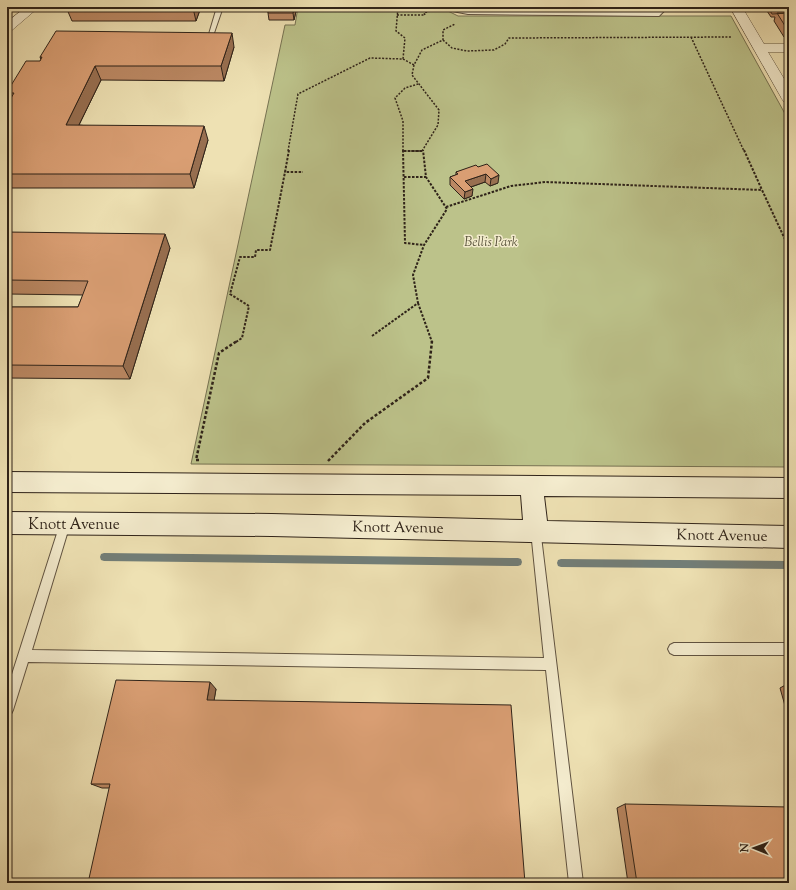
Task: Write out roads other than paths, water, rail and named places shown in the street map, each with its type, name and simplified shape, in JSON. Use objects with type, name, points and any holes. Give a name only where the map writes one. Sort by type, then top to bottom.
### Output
[{"type":"main road","points":[[7,482],[789,488]]},
{"type":"main road","points":[[532,486],[536,531]]},
{"type":"main road","name":"Knott Avenue","points":[[7,523],[280,525],[789,537]]},
{"type":"street","points":[[7,28],[33,7]]},
{"type":"street","points":[[736,7],[789,99]]},
{"type":"street","points":[[760,48],[789,48]]},
{"type":"lane","points":[[211,32],[220,7]]},
{"type":"lane","points":[[446,7],[449,9],[468,12],[482,10],[659,14],[664,8],[736,7]]},
{"type":"lane","points":[[7,710],[65,524]]},
{"type":"lane","points":[[536,531],[576,883]]},
{"type":"lane","points":[[674,650],[789,649]]},
{"type":"lane","points":[[24,656],[551,664]]},
{"type":"waterway","points":[[104,557],[518,562]]},
{"type":"waterway","points":[[561,563],[789,565]]},
{"type":"park label","name":"Bellis Park","points":[[491,241]]}]
